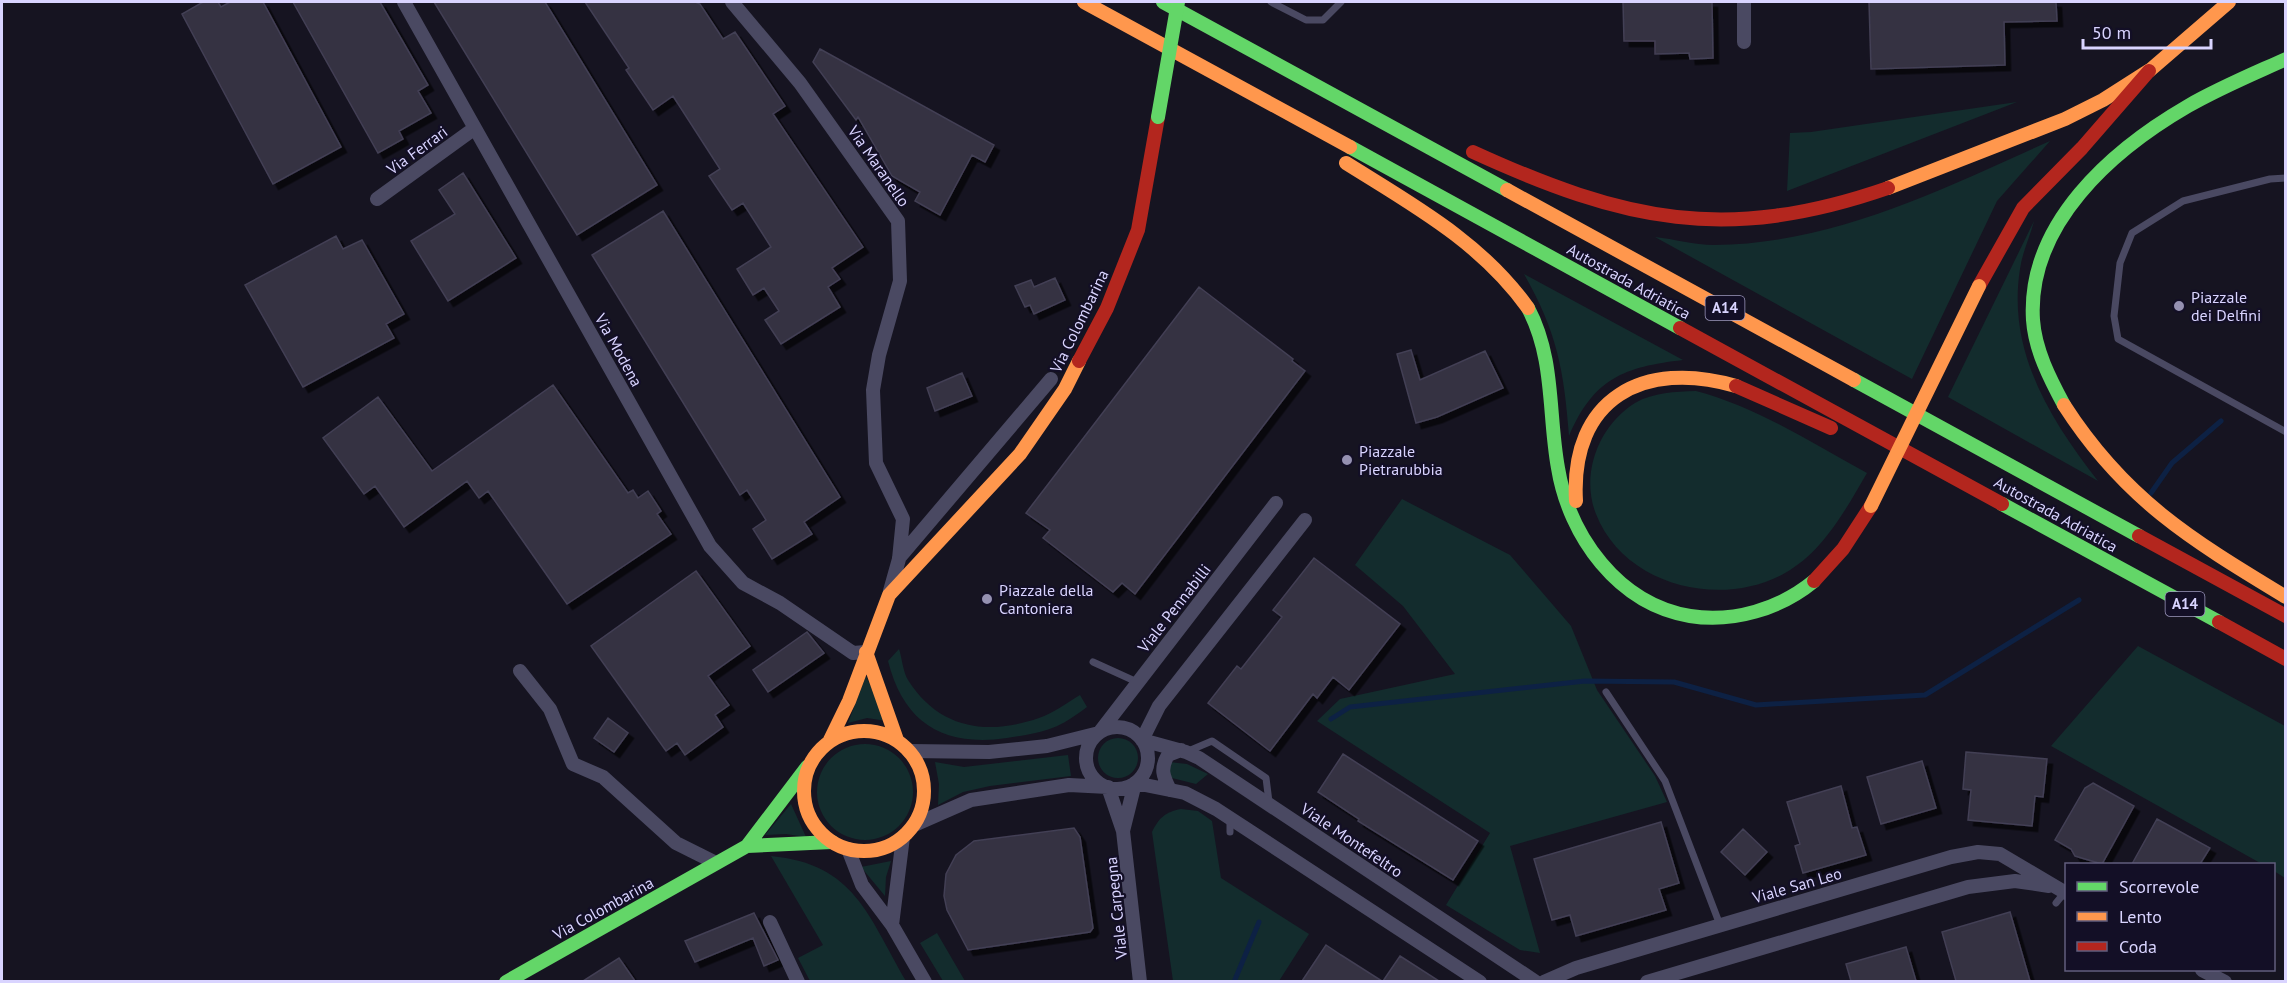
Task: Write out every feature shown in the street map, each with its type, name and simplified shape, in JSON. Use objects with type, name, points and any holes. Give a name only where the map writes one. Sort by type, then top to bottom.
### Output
[{"type":"main road","name":"Autostrada Adriatica","points":[[1084,2],[2286,659]]},
{"type":"main road","name":"Autostrada Adriatica","points":[[1163,2],[2286,616]]},
{"type":"main road","name":"Via Colombarina","points":[[829,742],[849,701],[889,595],[1020,454],[1065,389],[1107,308],[1138,230],[1178,2]]},
{"type":"main road","points":[[1192,61],[1472,244],[1497,265],[1530,311],[1541,336],[1552,394],[1555,451],[1560,479],[1578,525],[1597,559],[1625,587],[1649,602],[1676,613],[1709,618],[1745,615],[1778,605],[1812,585],[1835,561],[1871,506],[1979,286],[2024,208],[2082,148],[2150,70],[2229,2]]},
{"type":"main road","points":[[1212,28],[1433,133]]},
{"type":"main road","points":[[2082,148],[2194,102],[2286,59]]},
{"type":"main road","points":[[1464,148],[1527,178],[1606,207],[1684,221],[1773,218],[1809,212],[1881,191],[2095,105],[2150,70]]},
{"type":"main road","points":[[2194,102],[2134,143],[2088,182],[2049,235],[2038,262],[2033,292],[2036,332],[2050,381],[2070,415],[2098,454],[2138,496],[2174,526],[2286,597]]},
{"type":"main road","points":[[1578,525],[1576,465],[1588,429],[1613,398],[1634,385],[1657,377],[1682,374],[1706,377],[1756,393],[2085,549]]},
{"type":"main road","points":[[866,652],[897,740]]},
{"type":"main road","points":[[863,731],[881,733],[897,740],[909,751],[920,768],[924,787],[922,807],[914,825],[903,837],[886,847],[867,851],[848,849],[832,842],[818,829],[806,803],[806,774],[815,756],[829,742],[845,734],[863,731]]},
{"type":"main road","name":"Via Colombarina","points":[[506,981],[747,846],[815,756]]},
{"type":"main road","name":"Via Colombarina","points":[[747,846],[832,842]]},
{"type":"street","name":"Via Modena","points":[[404,2],[710,546],[743,583],[780,603],[853,653],[866,652]]},
{"type":"street","name":"Via Maranello","points":[[732,2],[800,82],[898,221],[900,281],[879,355],[873,390],[876,463],[903,519]]},
{"type":"street","points":[[1744,2],[1744,42]]},
{"type":"street","name":"Via Ferrari","points":[[377,199],[475,128]]},
{"type":"street","name":"Via Colombarina","points":[[899,559],[1051,379]]},
{"type":"street","name":"Viale Pennabilli","points":[[1099,733],[1276,504]]},
{"type":"street","name":"Via Colombarina","points":[[889,595],[899,559],[903,519]]},
{"type":"street","points":[[1142,740],[1159,706],[1305,520]]},
{"type":"street","points":[[519,671],[550,709],[573,764],[603,777],[676,843],[716,863]]},
{"type":"street","points":[[909,751],[989,752],[1047,746],[1107,729],[1126,729],[1142,740],[1148,758],[1142,776],[1135,783],[1117,789],[1069,785],[971,800],[914,825]]},
{"type":"street","points":[[1099,733],[1088,748],[1088,768],[1099,783],[1107,787]]},
{"type":"street","name":"Viale Montefeltro","points":[[1142,740],[1184,751],[1536,981]]},
{"type":"street","points":[[1170,790],[1162,773],[1163,763],[1168,754],[1184,751]]},
{"type":"street","points":[[1135,783],[1185,793],[1319,883],[1480,981]]},
{"type":"street","name":"Viale Carpegna","points":[[1124,831],[1135,783]]},
{"type":"street","name":"Viale Carpegna","points":[[1107,787],[1124,831],[1140,981]]},
{"type":"street","points":[[892,925],[903,837]]},
{"type":"street","points":[[848,849],[862,885],[892,925],[925,981]]},
{"type":"street","name":"Viale San Leo","points":[[1544,981],[1576,968],[1720,925],[1951,857],[1978,852],[2000,854],[2063,891]]},
{"type":"street","points":[[1647,981],[1968,887],[2015,881],[2063,891]]},
{"type":"street","points":[[770,922],[798,981]]},
{"type":"street","points":[[2203,974],[2225,981]]},
{"type":"lane","points":[[1271,2],[1306,20],[1323,20],[1341,2]]},
{"type":"lane","points":[[2286,177],[2183,201],[2132,233],[2120,263],[2114,316],[2118,339],[2286,432]]},
{"type":"lane","points":[[1093,662],[1137,682]]},
{"type":"lane","points":[[1606,692],[1665,781],[1720,925]]},
{"type":"lane","points":[[1184,751],[1212,741],[1266,778],[1269,805]]},
{"type":"lane","points":[[2056,903],[2063,891]]},
{"type":"green space","points":[[2017,102],[1787,191],[1790,133],[1811,132]]},
{"type":"green space","points":[[2050,141],[1997,201],[1912,379],[1655,237],[1714,245],[1759,242],[1802,235],[1887,211]]},
{"type":"green space","points":[[2034,221],[2021,263],[2018,299],[2020,328],[2026,356],[2049,408],[2098,481],[1948,397]]},
{"type":"green space","points":[[1524,274],[1683,360],[1644,367],[1613,379],[1600,388],[1589,401],[1569,436],[1557,352],[1544,314]]},
{"type":"green space","points":[[1696,391],[1741,406],[1762,416],[1867,473],[1832,529],[1811,554],[1785,573],[1760,584],[1732,589],[1704,589],[1677,584],[1651,574],[1628,559],[1610,539],[1596,514],[1590,483],[1592,467],[1596,452],[1611,424],[1622,412],[1642,399],[1665,393]]},
{"type":"green space","points":[[1402,499],[1510,555],[1571,626],[1597,690],[1655,776],[1667,802],[1510,846],[1540,953],[1520,950],[1446,905],[1490,833],[1317,721],[1340,699],[1455,674],[1403,606],[1355,565]]},
{"type":"green space","points":[[2138,646],[2285,726],[2285,878],[2275,872],[2275,863],[2260,863],[2051,746]]},
{"type":"green space","points":[[899,649],[906,677],[920,696],[934,709],[966,724],[1001,727],[1020,724],[1044,716],[1080,695],[1087,707],[1059,725],[1031,734],[984,740],[964,739],[946,734],[930,726],[916,715],[904,701],[888,661]]},
{"type":"green space","points":[[866,676],[887,721],[867,718],[848,723]]},
{"type":"green space","points":[[1118,738],[1126,739],[1132,744],[1137,750],[1137,766],[1132,772],[1126,777],[1118,778],[1110,777],[1104,772],[1099,766],[1098,758],[1099,750],[1104,744],[1110,739]]},
{"type":"green space","points":[[865,744],[883,747],[899,758],[910,774],[913,792],[910,810],[899,826],[883,837],[865,840],[847,837],[831,826],[820,810],[817,792],[820,774],[831,758],[847,747]]},
{"type":"green space","points":[[1068,755],[1071,776],[990,786],[963,792],[938,805],[939,784],[935,762],[964,767]]},
{"type":"green space","points":[[1169,762],[1187,764],[1208,774],[1196,784],[1168,777]]},
{"type":"green space","points":[[791,804],[806,837],[786,834],[765,835]]},
{"type":"green space","points":[[1181,809],[1198,811],[1212,821],[1221,878],[1309,934],[1279,981],[1173,981],[1152,832],[1163,816]]},
{"type":"green space","points":[[771,856],[799,861],[822,870],[841,882],[869,915],[906,981],[810,981],[798,958],[823,945]]},
{"type":"green space","points":[[891,861],[886,877],[885,896],[861,867]]},
{"type":"green space","points":[[937,933],[965,981],[943,981],[920,943]]},
{"type":"building","points":[[203,2],[218,2],[221,7],[230,2],[263,2],[341,147],[273,184],[182,14]]},
{"type":"building","points":[[293,2],[380,2],[428,85],[418,91],[431,113],[399,131],[403,139],[378,153]]},
{"type":"building","points":[[434,2],[545,2],[657,185],[577,235]]},
{"type":"building","points":[[585,2],[695,2],[700,4],[723,39],[735,32],[785,106],[773,114],[863,247],[832,268],[840,279],[828,287],[840,307],[781,344],[765,320],[779,311],[764,288],[753,295],[737,269],[771,247],[743,203],[732,210],[709,176],[720,169],[673,96],[653,110],[626,70],[629,68]]},
{"type":"building","points":[[1623,2],[1712,2],[1713,58],[1690,59],[1689,53],[1655,54],[1655,41],[1624,41]]},
{"type":"building","points":[[1869,2],[2056,2],[2057,21],[2004,22],[2005,65],[1871,69]]},
{"type":"building","points":[[820,49],[994,145],[985,162],[972,155],[940,215],[915,201],[920,192],[892,176],[858,117],[856,120],[813,62]]},
{"type":"building","points":[[463,173],[516,258],[448,301],[411,241],[455,214],[439,190]]},
{"type":"building","points":[[663,211],[840,497],[804,522],[812,534],[772,559],[753,529],[766,520],[747,490],[740,495],[592,255]]},
{"type":"building","points":[[336,236],[343,249],[362,240],[404,314],[386,324],[394,338],[303,387],[245,285]]},
{"type":"building","points":[[1055,278],[1065,300],[1034,314],[1030,305],[1025,307],[1015,286],[1031,280],[1034,287]]},
{"type":"building","points":[[1199,287],[1293,359],[1292,361],[1305,371],[1135,594],[1122,583],[1113,592],[1043,538],[1050,530],[1026,513]]},
{"type":"building","points":[[1411,350],[1420,380],[1485,351],[1503,388],[1437,417],[1416,423],[1397,354]]},
{"type":"building","points":[[962,373],[972,396],[935,411],[927,388]]},
{"type":"building","points":[[553,385],[628,493],[633,490],[638,498],[648,491],[661,511],[657,514],[671,534],[567,604],[488,491],[479,498],[467,481],[404,527],[375,486],[364,494],[323,438],[378,397],[432,471]]},
{"type":"building","points":[[1314,558],[1400,624],[1349,690],[1333,677],[1317,698],[1313,694],[1270,751],[1208,703],[1237,666],[1241,669],[1282,617],[1273,610]]},
{"type":"building","points":[[696,571],[750,646],[708,676],[729,705],[715,715],[723,727],[685,755],[677,743],[666,751],[591,646]]},
{"type":"building","points":[[807,632],[824,653],[768,692],[753,670]]},
{"type":"building","points":[[608,718],[628,733],[614,752],[594,738]]},
{"type":"building","points":[[1966,752],[2047,759],[2043,797],[2035,796],[2032,826],[1968,820],[1971,790],[1963,789]]},
{"type":"building","points":[[1343,754],[1478,841],[1453,880],[1358,821],[1359,819],[1318,792]]},
{"type":"building","points":[[1922,761],[1936,808],[1881,824],[1867,777]]},
{"type":"building","points":[[2093,783],[2134,806],[2103,863],[2075,856],[2071,849],[2055,840],[2085,788]]},
{"type":"building","points":[[1841,786],[1852,828],[1857,827],[1866,855],[1803,873],[1795,846],[1800,844],[1787,802]]},
{"type":"building","points":[[2157,819],[2210,848],[2201,863],[2133,863]]},
{"type":"building","points":[[1661,822],[1679,883],[1659,889],[1666,910],[1576,936],[1570,915],[1552,920],[1534,859]]},
{"type":"building","points":[[1074,828],[1080,837],[1093,928],[1090,932],[968,950],[947,910],[944,896],[946,874],[956,855],[974,841]]},
{"type":"building","points":[[1743,829],[1767,852],[1745,875],[1721,852]]},
{"type":"building","points":[[2010,912],[2030,981],[1956,981],[1942,932]]},
{"type":"building","points":[[754,913],[778,960],[764,966],[753,938],[695,962],[685,941]]},
{"type":"building","points":[[1326,945],[1341,955],[1382,981],[1302,981]]},
{"type":"building","points":[[1906,947],[1916,981],[1851,981],[1846,964]]},
{"type":"building","points":[[1400,956],[1439,981],[1383,981]]},
{"type":"building","points":[[619,958],[635,981],[583,981]]},
{"type":"waterway","points":[[2151,493],[2172,463],[2221,421]]},
{"type":"waterway","points":[[1331,719],[1350,707],[1585,681],[1674,682],[1756,705],[1925,695],[2079,600]]},
{"type":"waterway","points":[[1234,982],[1259,922]]},
{"type":"traffic: fast","points":[[1163,2],[1507,190]]},
{"type":"traffic: fast","points":[[1158,117],[1178,2]]},
{"type":"traffic: fast","points":[[2064,405],[2040,353],[2033,320],[2035,285],[2044,252],[2059,222],[2080,194],[2131,144],[2188,106],[2286,59]]},
{"type":"traffic: fast","points":[[1350,147],[1680,328]]},
{"type":"traffic: fast","points":[[1528,308],[1537,327],[1547,367],[1555,447],[1564,493],[1573,518],[1586,542],[1619,582],[1664,609],[1706,618],[1755,612],[1786,599],[1814,581]]},
{"type":"traffic: fast","points":[[1854,380],[2139,536]]},
{"type":"traffic: fast","points":[[2002,504],[2219,622]]},
{"type":"traffic: fast","points":[[747,846],[807,767]]},
{"type":"traffic: fast","points":[[506,982],[747,846],[832,842]]},
{"type":"traffic: slow","points":[[1084,2],[1350,147]]},
{"type":"traffic: slow","points":[[2149,71],[2229,2]]},
{"type":"traffic: slow","points":[[1888,188],[2065,119],[2103,100],[2150,70]]},
{"type":"traffic: slow","points":[[1346,163],[1445,226],[1489,263],[1528,308]]},
{"type":"traffic: slow","points":[[1507,190],[1854,380]]},
{"type":"traffic: slow","points":[[1871,506],[1979,286]]},
{"type":"traffic: slow","points":[[829,742],[849,701],[889,595],[1020,454],[1065,389],[1079,361]]},
{"type":"traffic: slow","points":[[1576,501],[1577,465],[1586,436],[1600,412],[1619,395],[1643,383],[1671,378],[1702,379],[1736,386]]},
{"type":"traffic: slow","points":[[2064,405],[2087,438],[2136,492],[2191,536],[2286,597]]},
{"type":"traffic: slow","points":[[866,652],[897,740]]},
{"type":"traffic: slow","points":[[864,731],[887,736],[906,749],[919,768],[924,791],[919,814],[906,833],[887,846],[864,851],[841,846],[822,833],[809,814],[804,791],[809,768],[822,749],[841,736],[864,731]]},
{"type":"traffic: jam","points":[[1979,286],[2023,208],[2082,148],[2149,71]]},
{"type":"traffic: jam","points":[[1079,361],[1107,308],[1138,230],[1158,117]]},
{"type":"traffic: jam","points":[[1473,152],[1579,195],[1628,208],[1676,217],[1725,219],[1776,216],[1830,205],[1888,188]]},
{"type":"traffic: jam","points":[[1680,328],[2002,504]]},
{"type":"traffic: jam","points":[[1736,386],[1831,428]]},
{"type":"traffic: jam","points":[[1814,581],[1843,549],[1871,506]]},
{"type":"traffic: jam","points":[[2139,536],[2286,616]]},
{"type":"traffic: jam","points":[[2219,622],[2286,659]]},
{"type":"place","name":"Piazzale dei Delfini","points":[[2179,306]]},
{"type":"place","name":"Piazzale Pietrarubbia","points":[[1347,460]]},
{"type":"place","name":"Piazzale della Cantoniera","points":[[987,599]]}]
